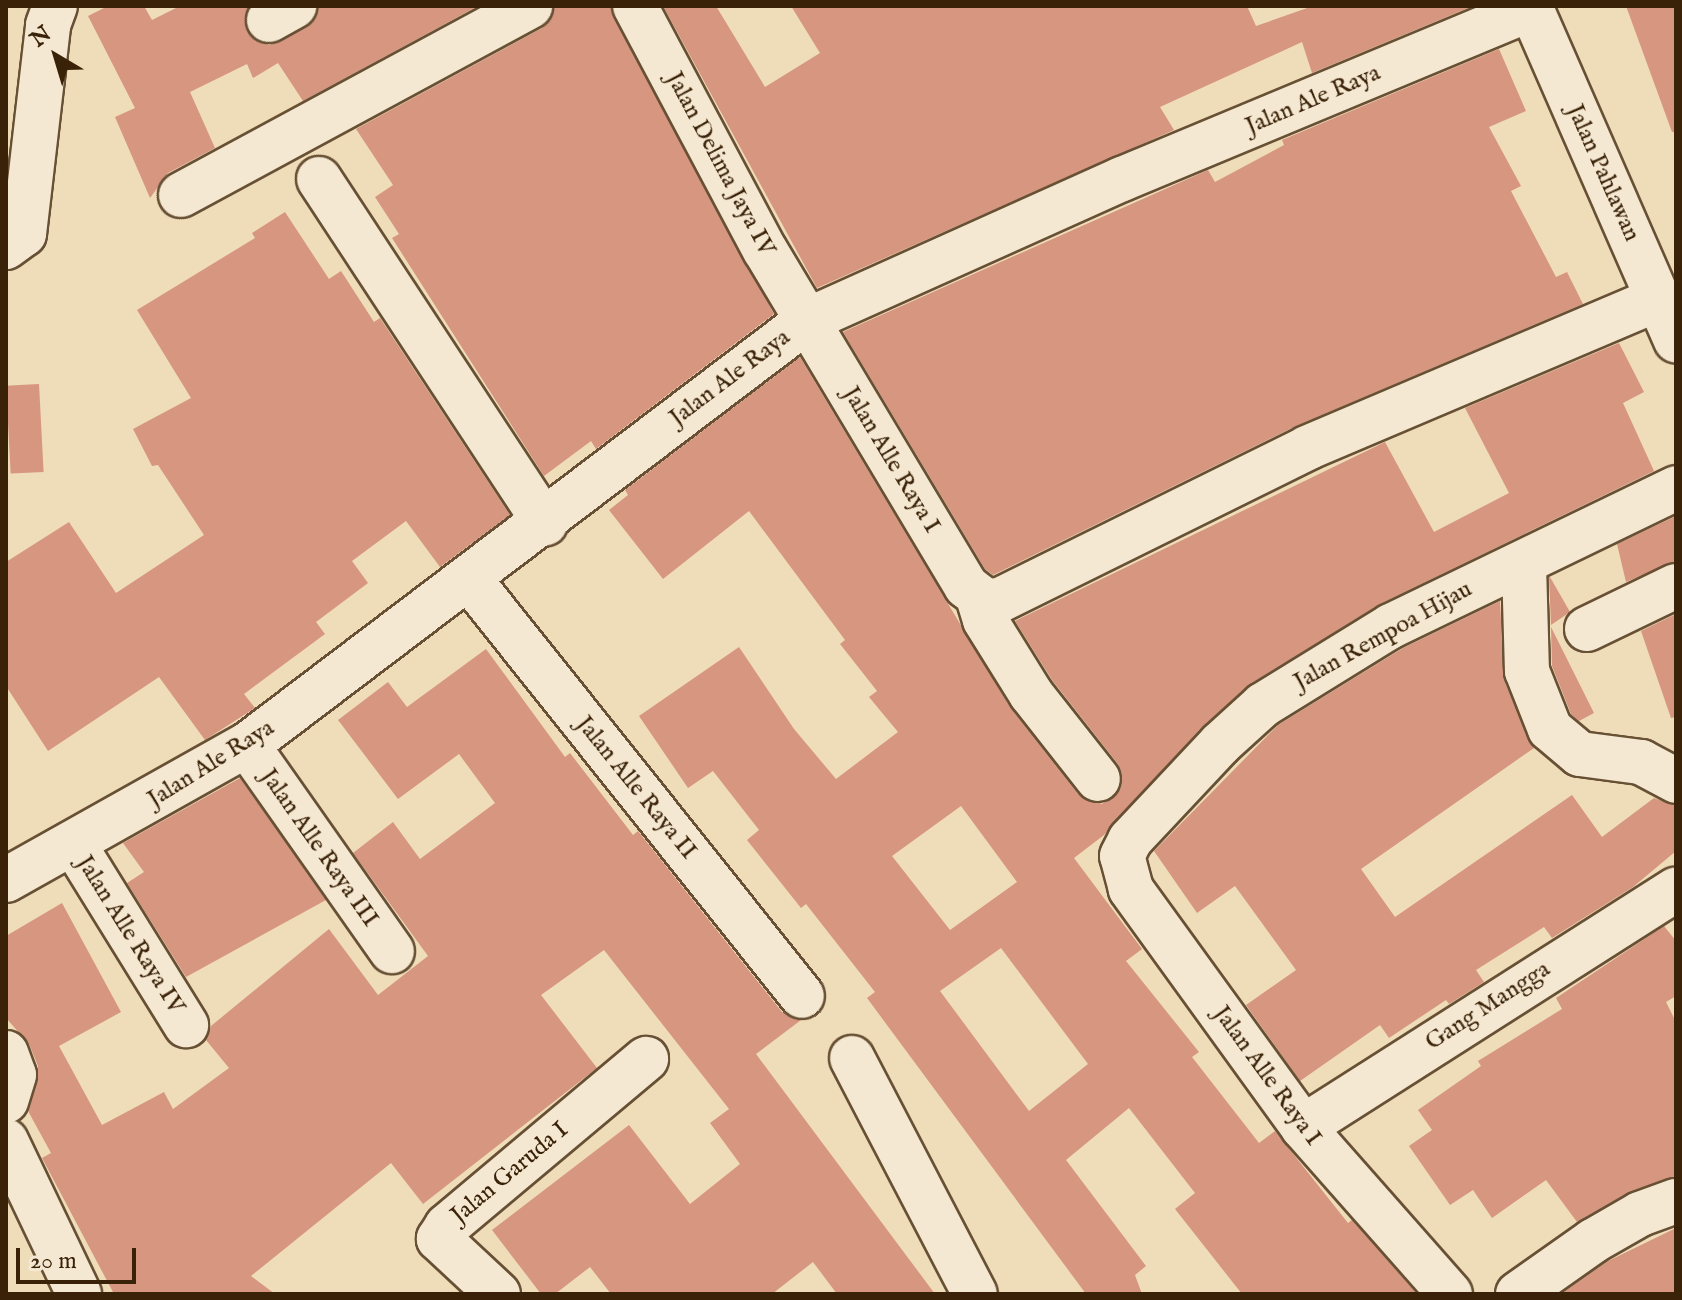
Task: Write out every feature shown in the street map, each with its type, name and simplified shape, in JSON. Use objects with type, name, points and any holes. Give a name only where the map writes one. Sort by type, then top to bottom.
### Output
[{"type":"street","points":[[6,247],[24,234],[48,25],[55,6]]},
{"type":"street","points":[[181,195],[530,6]]},
{"type":"street","name":"Jalan Delima Jaya IV","points":[[635,6],[808,320]]},
{"type":"street","name":"Jalan Ale Raya","points":[[10,871],[75,846],[247,745],[470,580],[808,320],[1122,179],[1530,8]]},
{"type":"street","name":"Jalan Pahlawan","points":[[1530,8],[1676,340]]},
{"type":"street","points":[[319,179],[545,523]]},
{"type":"street","points":[[978,597],[998,601],[1307,448],[1658,299]]},
{"type":"street","name":"Jalan Alle Raya I","points":[[808,320],[978,597],[985,620],[1031,694],[1098,779]]},
{"type":"street","name":"Jalan Rempoa Hijau","points":[[1130,840],[1241,722],[1263,705],[1391,626],[1470,585],[1524,565],[1676,488]]},
{"type":"street","points":[[1524,565],[1527,671],[1550,729],[1580,754],[1641,762],[1676,781]]},
{"type":"street","name":"Jalan Alle Raya II","points":[[470,580],[802,996]]},
{"type":"street","points":[[1587,629],[1676,586]]},
{"type":"street","name":"Jalan Alle Raya III","points":[[247,745],[392,951]]},
{"type":"street","name":"Jalan Alle Raya I","points":[[1130,840],[1121,864],[1131,889],[1303,1127],[1450,1294]]},
{"type":"street","name":"Jalan Alle Raya IV","points":[[75,846],[186,1025]]},
{"type":"street","name":"Gang Mangga","points":[[1303,1127],[1676,889]]},
{"type":"street","points":[[6,1053],[14,1075],[6,1101]]},
{"type":"street","points":[[852,1058],[975,1294]]},
{"type":"street","name":"Jalan Garuda I","points":[[498,1294],[439,1239],[447,1226],[646,1059]]},
{"type":"street","points":[[6,1141],[79,1294]]},
{"type":"street","points":[[1518,1294],[1628,1220],[1676,1201]]},
{"type":"building","points":[[108,6],[144,6],[152,20],[180,6],[249,6],[247,31],[269,45],[307,27],[319,6],[478,6],[303,101],[278,63],[253,78],[247,64],[190,92],[215,148],[168,173],[150,198],[115,117],[135,108],[88,16]]},
{"type":"building","points":[[555,6],[610,6],[774,314],[596,449],[591,441],[544,476],[392,238],[399,234],[375,197],[393,185],[356,129],[542,28]]},
{"type":"building","points":[[663,6],[716,6],[765,87],[820,53],[791,6],[1247,6],[1256,26],[1313,6],[1473,6],[1312,73],[1302,42],[1160,107],[1174,130],[817,288]]},
{"type":"building","points":[[1626,6],[1676,6],[1676,132],[1672,132]]},
{"type":"building","points":[[1499,49],[1526,111],[1489,127],[1521,186],[1511,191],[1556,277],[1567,272],[1583,304],[1296,426],[993,575],[985,569],[843,332],[1208,170],[1215,182],[1284,145],[1282,140]]},
{"type":"building","points":[[285,212],[329,279],[341,271],[374,322],[380,318],[510,515],[440,567],[406,521],[352,561],[368,583],[316,622],[325,634],[244,694],[255,708],[205,740],[159,677],[48,751],[6,686],[6,562],[69,522],[116,593],[204,535],[158,465],[152,466],[133,429],[191,398],[137,310],[255,238],[252,233]]},
{"type":"building","points":[[1619,343],[1644,392],[1623,403],[1654,471],[1380,604],[1250,684],[1202,727],[1104,835],[1074,858],[1142,949],[1126,961],[1199,1052],[1192,1057],[1259,1143],[1275,1131],[1348,1223],[1352,1220],[1417,1294],[1242,1294],[1175,1209],[1195,1193],[1129,1108],[1066,1160],[1146,1266],[1135,1275],[1142,1294],[1086,1294],[867,998],[875,992],[806,904],[801,908],[747,840],[759,830],[713,771],[688,788],[639,716],[739,647],[794,729],[836,779],[898,732],[869,697],[877,691],[840,644],[845,640],[749,511],[663,579],[609,510],[628,495],[625,490],[800,357],[1010,707],[1078,794],[1102,804],[1121,788],[1118,764],[1052,680],[1015,621],[1385,442],[1434,532],[1509,493],[1465,408]],"holes":[[[961,806],[1017,882],[950,930],[892,856]],[[1001,948],[1088,1064],[1029,1111],[940,991]]]},
{"type":"building","points":[[39,384],[44,472],[11,474],[6,386]]},
{"type":"building","points":[[1676,516],[1676,561],[1626,582],[1617,544]]},
{"type":"building","points":[[1549,577],[1570,612],[1551,625]]},
{"type":"building","points":[[1500,601],[1504,680],[1534,748],[1361,869],[1395,917],[1572,795],[1602,837],[1654,798],[1676,806],[1676,851],[1633,887],[1552,938],[1544,927],[1476,970],[1484,982],[1449,1004],[1446,1000],[1389,1038],[1380,1025],[1300,1081],[1246,1005],[1296,970],[1235,886],[1197,913],[1154,851],[1278,725],[1403,648]]},
{"type":"building","points":[[1676,614],[1676,717],[1671,718],[1641,631]]},
{"type":"building","points":[[1551,627],[1594,713],[1579,721],[1571,714],[1552,666]]},
{"type":"building","points":[[486,649],[565,757],[570,753],[633,835],[638,831],[782,1012],[801,1020],[756,1054],[935,1294],[837,1294],[813,1262],[772,1294],[611,1294],[590,1267],[555,1294],[541,1294],[492,1230],[629,1125],[690,1204],[740,1164],[710,1123],[729,1109],[604,950],[541,995],[597,1068],[423,1204],[391,1163],[251,1276],[275,1294],[114,1294],[42,1158],[51,1153],[28,1111],[38,1066],[29,1044],[6,1018],[6,936],[62,903],[121,1012],[59,1046],[102,1125],[164,1092],[173,1109],[229,1068],[206,1040],[211,1026],[329,929],[378,995],[428,956],[353,853],[393,822],[420,859],[495,803],[459,754],[398,799],[338,720],[388,682],[407,707]]},
{"type":"building","points":[[240,778],[326,900],[186,977],[127,883],[144,872],[123,843]]},
{"type":"building","points":[[1664,926],[1676,941],[1676,996],[1666,1002],[1676,1022],[1676,1177],[1631,1191],[1577,1222],[1546,1180],[1492,1218],[1473,1190],[1450,1205],[1409,1146],[1432,1130],[1418,1110],[1481,1066],[1478,1061],[1562,1009],[1556,998]]},
{"type":"building","points":[[1676,1228],[1676,1294],[1561,1294],[1606,1262]]}]
